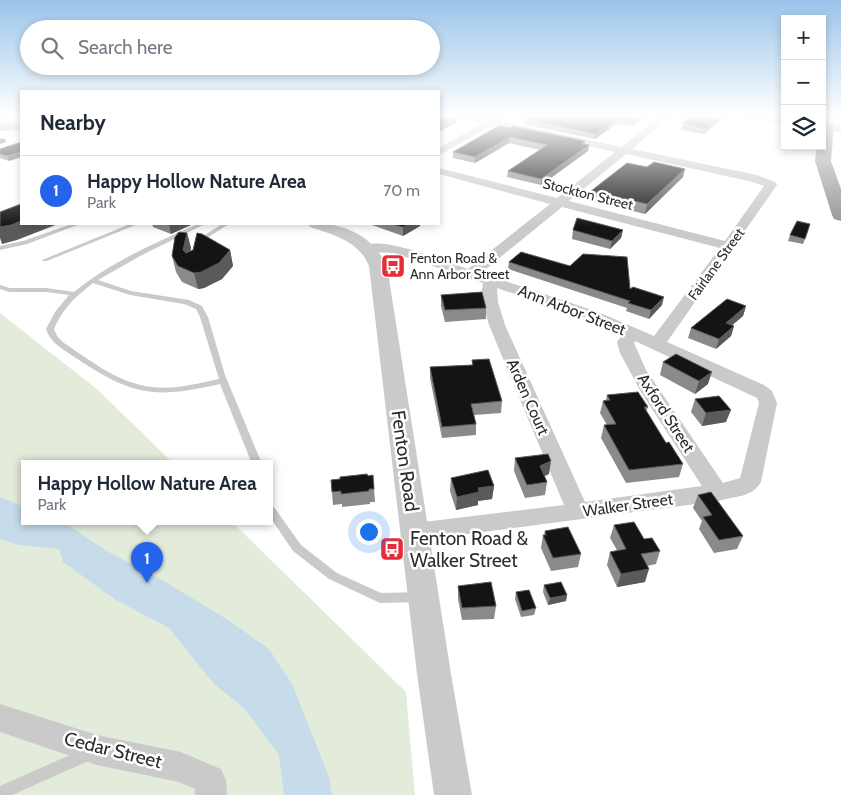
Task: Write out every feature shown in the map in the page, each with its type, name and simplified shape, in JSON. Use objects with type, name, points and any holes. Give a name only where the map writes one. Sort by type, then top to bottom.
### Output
[{"type":"highway","points":[[825,152],[823,161],[841,214]]},
{"type":"street","points":[[471,274],[621,152]]},
{"type":"street","points":[[633,152],[769,183]]},
{"type":"street","name":"Stockton Street","points":[[440,170],[729,246]]},
{"type":"street","name":"Fairlane Street","points":[[657,343],[771,187],[769,183]]},
{"type":"street","name":"Ann Arbor Street","points":[[319,225],[351,236],[369,248],[391,248],[581,311],[752,386],[765,395]]},
{"type":"street","name":"Fenton Road","points":[[369,248],[376,262],[381,284],[434,674],[453,795]]},
{"type":"street","name":"Arden Court","points":[[492,281],[489,286],[490,299],[497,325],[578,512]]},
{"type":"street","name":"Axford Street","points":[[633,333],[625,342],[628,352],[655,398],[718,492]]},
{"type":"street","name":"Walker Street","points":[[415,532],[578,512],[718,492],[748,485],[768,406],[765,395]]},
{"type":"street","name":"Cedar Street","points":[[0,718],[97,750],[180,767],[210,780],[211,795]]},
{"type":"lane","points":[[0,248],[25,243],[74,225]]},
{"type":"lane","points":[[45,260],[132,225]]},
{"type":"lane","points":[[200,225],[130,258],[93,281],[76,294],[55,317],[51,333],[58,342],[106,374],[128,386],[147,391],[182,389],[223,381]]},
{"type":"lane","points":[[194,253],[194,246],[199,239],[224,225]]},
{"type":"lane","points":[[93,281],[130,293],[180,300],[195,305],[204,317],[209,341],[223,381],[255,460]]},
{"type":"lane","points":[[0,287],[10,290],[46,290],[76,294]]},
{"type":"lane","points":[[273,514],[297,548],[333,576],[380,598],[424,596]]},
{"type":"lane","points":[[0,793],[97,750]]},
{"type":"green space","points":[[0,313],[98,390],[170,460],[21,460],[21,525],[235,525],[406,692],[415,795],[0,795]]},
{"type":"water","points":[[0,497],[21,506],[21,525],[68,525],[107,551],[164,581],[228,620],[269,649],[293,686],[329,777],[332,795],[284,795],[279,755],[243,707],[214,684],[169,628],[116,600],[63,562],[59,549],[19,545],[0,539]]},
{"type":"building","points":[[0,152],[20,152],[7,156],[0,154]]},
{"type":"building","points":[[453,152],[484,152],[475,157]]},
{"type":"building","points":[[536,152],[579,152],[541,179],[508,171]]},
{"type":"building","points":[[654,162],[685,169],[647,204],[591,191],[627,163],[647,167]]},
{"type":"building","points":[[20,204],[20,221],[0,227],[0,212]]},
{"type":"building","points":[[577,218],[623,230],[612,241],[573,230]]},
{"type":"building","points":[[797,221],[810,224],[805,239],[790,235]]},
{"type":"building","points":[[179,232],[187,233],[183,250],[186,253],[193,250],[197,233],[230,250],[219,263],[201,272],[194,273],[178,266],[172,256],[175,237]]},
{"type":"building","points":[[521,252],[570,266],[583,254],[627,257],[630,289],[633,287],[664,297],[651,310],[628,303],[630,301],[509,262]]},
{"type":"building","points":[[482,292],[486,308],[445,310],[441,295]]},
{"type":"building","points":[[727,299],[746,306],[726,323],[734,326],[719,339],[691,328]]},
{"type":"building","points":[[676,354],[712,372],[699,381],[663,362]]},
{"type":"building","points":[[489,359],[502,401],[471,404],[476,424],[442,427],[430,367],[473,365],[472,360]]},
{"type":"building","points":[[638,392],[648,407],[644,407],[666,443],[669,442],[683,464],[629,470],[604,425],[616,424],[603,401],[610,400],[607,395]]},
{"type":"building","points":[[719,396],[731,410],[706,413],[695,399]]},
{"type":"building","points":[[548,454],[551,461],[540,466],[547,482],[527,485],[515,458]]},
{"type":"building","points":[[488,470],[494,486],[478,488],[479,492],[457,497],[451,478]]},
{"type":"building","points":[[367,474],[368,476],[373,475],[374,489],[341,494],[341,491],[332,492],[331,480]]},
{"type":"building","points":[[711,492],[743,536],[719,540],[703,517],[712,515],[698,495]]},
{"type":"building","points":[[634,522],[644,539],[652,538],[660,551],[641,554],[649,569],[621,574],[610,552],[626,549],[614,525]]},
{"type":"building","points":[[568,527],[581,554],[553,558],[543,535],[546,535],[545,531]]},
{"type":"building","points":[[491,582],[496,606],[462,608],[458,586]]},
{"type":"building","points":[[561,582],[567,595],[550,598],[544,585]]},
{"type":"building","points":[[529,590],[536,608],[522,611],[516,592]]},
{"type":"place","name":"Fenton Road & Ann Arbor Street","points":[[393,266]]},
{"type":"place","name":"Fenton Road & Walker Street","points":[[392,549]]},
{"type":"place","name":"Happy Hollow Nature Area","points":[[147,583]]}]
